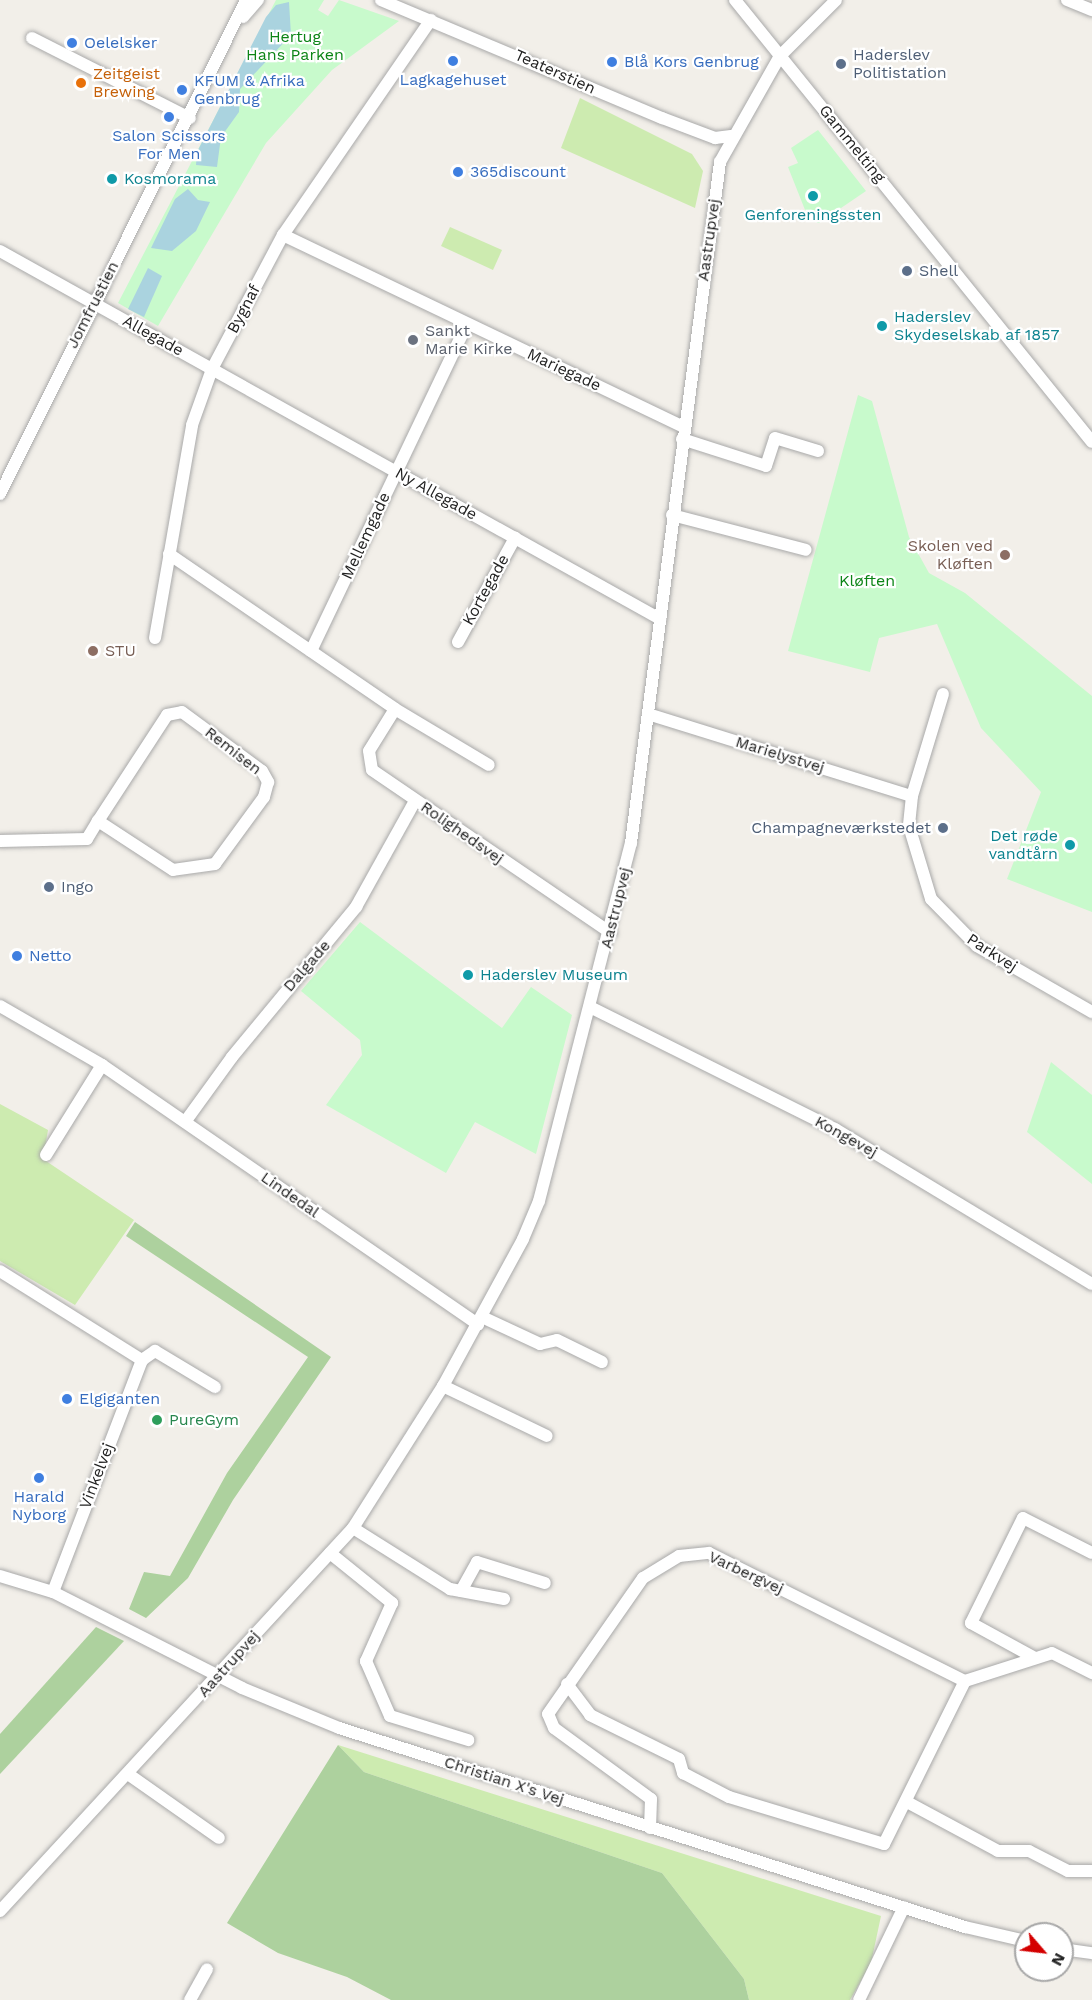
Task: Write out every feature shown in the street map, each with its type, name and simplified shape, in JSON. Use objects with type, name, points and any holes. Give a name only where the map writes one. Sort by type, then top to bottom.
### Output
[{"type":"street","name":"Jomfrustien","points":[[0,494],[94,304],[240,21],[246,0]]},
{"type":"street","name":"Jomfrustien","points":[[240,21],[258,0]]},
{"type":"street","name":"Teaterstien","points":[[381,0],[662,118],[715,138],[731,136]]},
{"type":"street","name":"Gammelting","points":[[735,0],[1092,442]]},
{"type":"street","name":"Aastrupvej","points":[[0,1911],[220,1675],[352,1528],[443,1386],[480,1321],[539,1201],[632,843],[682,433],[715,194],[731,136],[780,56],[837,0]]},
{"type":"street","points":[[1067,0],[1092,10]]},
{"type":"street","name":"Bygnaf","points":[[155,638],[192,425],[212,369],[283,235],[431,20]]},
{"type":"street","points":[[32,38],[189,118]]},
{"type":"street","name":"Mariegade","points":[[283,235],[467,324],[682,433]]},
{"type":"street","name":"Allegade","points":[[0,251],[212,369]]},
{"type":"street","name":"Mellemgade","points":[[311,651],[467,324]]},
{"type":"street","name":"Ny Allegade","points":[[212,369],[660,619]]},
{"type":"street","points":[[682,433],[766,466],[775,438],[818,451]]},
{"type":"street","points":[[672,515],[806,550]]},
{"type":"street","name":"Kortegade","points":[[458,642],[515,538]]},
{"type":"street","points":[[169,554],[395,710],[489,765]]},
{"type":"street","name":"Parkvej","points":[[943,694],[912,796],[909,826],[916,864],[931,899],[955,927],[977,946],[1092,1012]]},
{"type":"street","name":"Rolighedsvej","points":[[395,710],[368,763],[415,801],[610,933]]},
{"type":"street","name":"Remisen","points":[[0,841],[87,839],[98,821],[167,715],[182,712],[262,771],[268,782],[264,797],[215,864],[173,870],[98,821]]},
{"type":"street","name":"Marielystvej","points":[[648,714],[912,796]]},
{"type":"street","name":"Dalgade","points":[[185,1122],[231,1057],[356,907],[415,801]]},
{"type":"street","name":"Lindedal","points":[[0,1006],[102,1065],[480,1321]]},
{"type":"street","name":"Kongevej","points":[[591,1007],[835,1129],[1092,1284]]},
{"type":"street","points":[[46,1155],[102,1065]]},
{"type":"street","points":[[0,1271],[142,1360],[155,1351],[215,1387]]},
{"type":"street","points":[[480,1321],[540,1344],[557,1340],[602,1362]]},
{"type":"street","name":"Vinkelvej","points":[[53,1592],[142,1360]]},
{"type":"street","points":[[443,1386],[547,1436]]},
{"type":"street","points":[[1035,1658],[971,1623],[1023,1518],[1092,1553]]},
{"type":"street","points":[[352,1528],[461,1592],[504,1599]]},
{"type":"street","name":"Varbergvej","points":[[650,1827],[651,1799],[549,1720],[550,1707],[643,1578],[694,1551],[737,1566],[965,1681]]},
{"type":"street","points":[[330,1553],[392,1603],[366,1660],[390,1716],[468,1740]]},
{"type":"street","points":[[461,1592],[477,1562],[545,1583]]},
{"type":"street","name":"Christian X's Vej","points":[[0,1576],[53,1592],[220,1675],[339,1728],[904,1907],[1014,1938]]},
{"type":"street","points":[[567,1684],[590,1714],[679,1759],[683,1773],[745,1804],[884,1845],[907,1803],[965,1681],[1052,1653],[1092,1673]]},
{"type":"street","points":[[128,1774],[219,1838]]},
{"type":"street","points":[[907,1803],[998,1851],[1029,1851],[1068,1871],[1092,1871]]},
{"type":"street","points":[[859,2000],[904,1907]]},
{"type":"street","points":[[1074,1951],[1092,1953]]},
{"type":"street","points":[[190,2000],[207,1969]]},
{"type":"green space","name":"Hertug Hans Parken","points":[[276,0],[324,0],[318,10],[328,16],[339,0],[399,21],[332,70],[266,143],[158,326],[118,303]]},
{"type":"green space","points":[[580,98],[692,154],[703,171],[695,208],[561,148]]},
{"type":"green space","points":[[818,130],[866,191],[819,223],[809,220],[788,167],[798,163],[791,148]]},
{"type":"green space","points":[[450,227],[502,250],[493,270],[441,246]]},
{"type":"green space","name":"Kløften","points":[[858,395],[872,401],[909,537],[929,573],[965,593],[1092,696],[1092,912],[1007,879],[1041,792],[981,728],[937,624],[879,638],[870,672],[788,651]]},
{"type":"green space","points":[[360,922],[502,1028],[531,987],[572,1015],[536,1154],[475,1122],[446,1173],[326,1105],[362,1055],[360,1040],[301,991]]},
{"type":"green space","points":[[1051,1062],[1092,1095],[1092,1184],[1027,1132]]},
{"type":"green space","points":[[0,1104],[48,1130],[43,1159],[134,1220],[75,1305],[0,1261]]},
{"type":"green space","points":[[135,1222],[331,1357],[233,1500],[188,1578],[146,1618],[129,1609],[144,1572],[170,1576],[227,1473],[308,1357],[126,1236]]},
{"type":"green space","points":[[96,1627],[124,1641],[0,1774],[0,1734]]},
{"type":"green space","points":[[338,1745],[881,1916],[871,1963],[850,2000],[749,2000],[744,1979],[662,1873],[364,1772]]},
{"type":"green space","points":[[338,1745],[364,1772],[662,1873],[744,1979],[749,2000],[391,2000],[347,1977],[278,1953],[227,1923]]},
{"type":"water","points":[[289,2],[291,35],[240,89],[239,112],[221,137],[217,167],[196,165],[197,152],[266,17],[276,5]]},
{"type":"water","points":[[188,189],[198,200],[210,202],[196,231],[172,251],[151,248],[175,199]]},
{"type":"water","points":[[148,268],[162,276],[144,317],[128,309]]},
{"type":"place","name":"Oelelsker","points":[[72,43]]},
{"type":"place","name":"Lagkagehuset","points":[[453,61]]},
{"type":"place","name":"Blå Kors Genbrug","points":[[612,62]]},
{"type":"place","name":"Haderslev Politistation","points":[[841,64]]},
{"type":"place","name":"Zeitgeist Brewing","points":[[81,83]]},
{"type":"place","name":"KFUM & Afrika Genbrug","points":[[182,90]]},
{"type":"place","name":"Salon Scissors For Men","points":[[169,117]]},
{"type":"place","name":"365discount","points":[[458,172]]},
{"type":"place","name":"Kosmorama","points":[[112,179]]},
{"type":"place","name":"Genforeningssten","points":[[813,196]]},
{"type":"place","name":"Shell","points":[[907,271]]},
{"type":"place","name":"Haderslev Skydeselskab af 1857","points":[[882,326]]},
{"type":"place","name":"Sankt Marie Kirke","points":[[413,340]]},
{"type":"place","name":"Skolen ved Kløften","points":[[1005,555]]},
{"type":"place","name":"STU","points":[[93,651]]},
{"type":"place","name":"Champagneværkstedet","points":[[943,828]]},
{"type":"place","name":"Det røde vandtårn","points":[[1070,845]]},
{"type":"place","name":"Ingo","points":[[49,887]]},
{"type":"place","name":"Netto","points":[[17,956]]},
{"type":"place","name":"Haderslev Museum","points":[[468,975]]},
{"type":"place","name":"Elgiganten","points":[[67,1399]]},
{"type":"place","name":"PureGym","points":[[157,1420]]},
{"type":"place","name":"Harald Nyborg","points":[[39,1478]]}]
